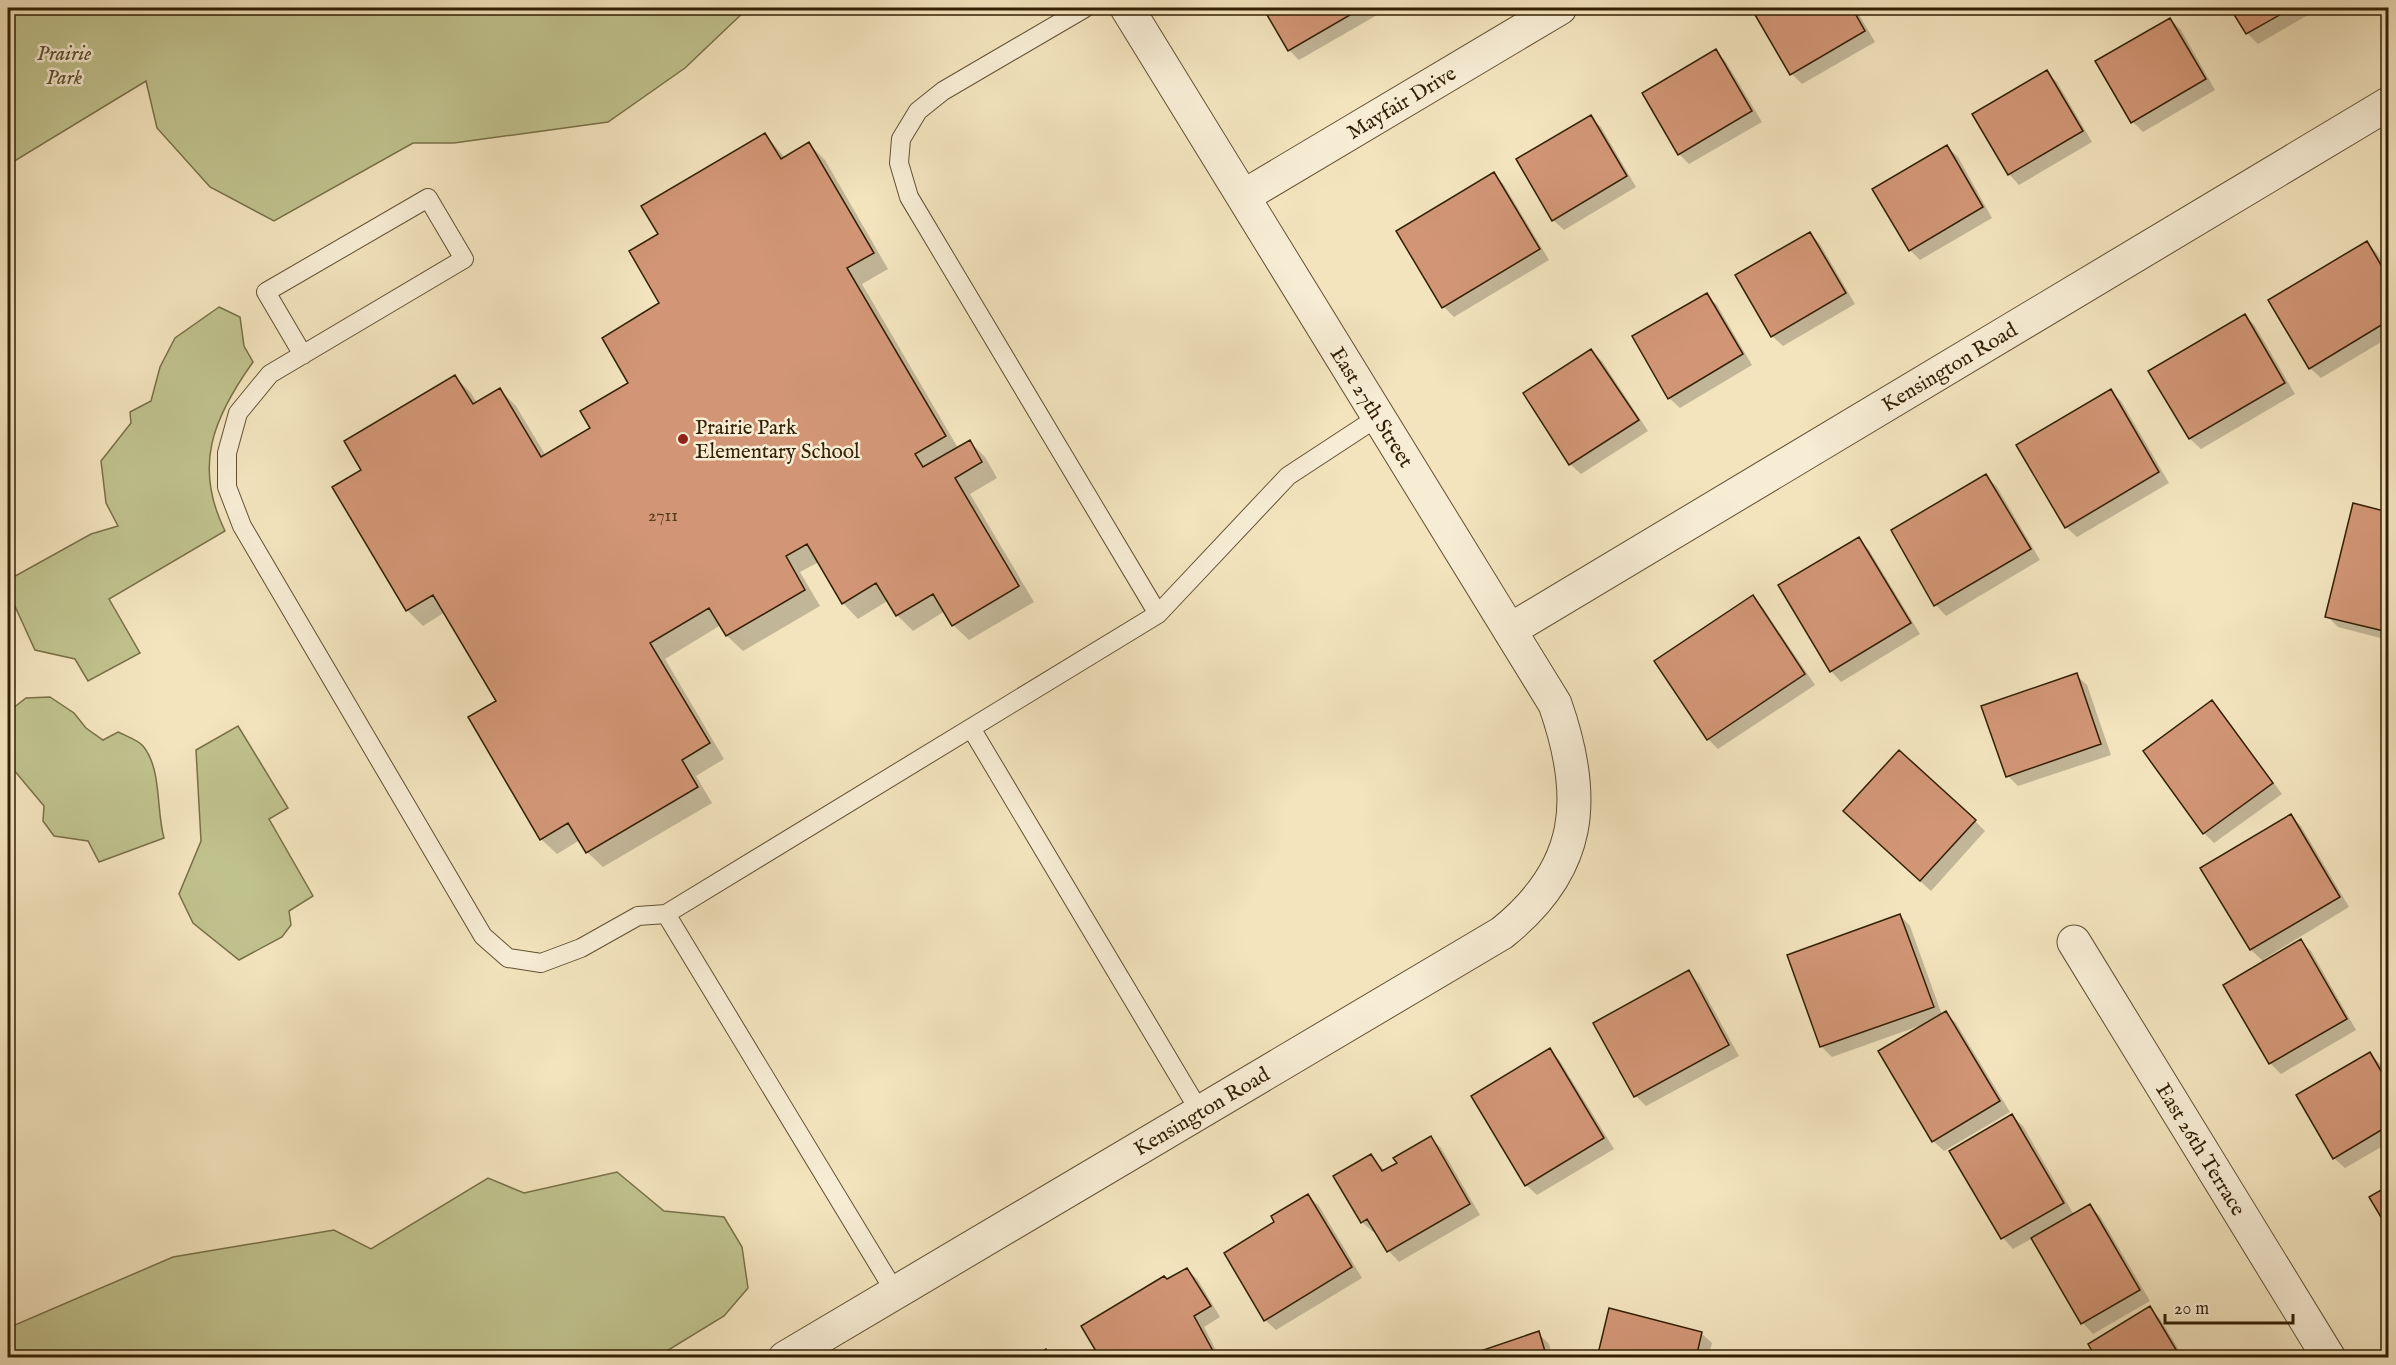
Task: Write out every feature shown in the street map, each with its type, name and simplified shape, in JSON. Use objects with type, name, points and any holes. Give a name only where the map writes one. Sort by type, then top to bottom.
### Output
[{"type":"street","name":"East 27th Street","points":[[1127,8],[1555,704],[1568,740],[1575,783],[1573,821]]},
{"type":"street","name":"Mayfair Drive","points":[[1244,196],[1560,8]]},
{"type":"street","name":"Kensington Road","points":[[1510,630],[2388,104]]},
{"type":"street","name":"Kensington Road","points":[[785,1358],[1502,933],[1524,915],[1551,880],[1560,863],[1573,821]]},
{"type":"street","name":"East 26th Terrace","points":[[2074,942],[2329,1358]]},
{"type":"lane","points":[[1085,8],[944,91],[918,111],[901,139],[899,163],[909,197],[1158,614]]},
{"type":"lane","points":[[303,355],[266,292],[428,198],[464,259],[303,355],[270,374],[238,413],[227,453],[227,488],[242,526],[483,936],[508,958],[541,963],[581,948],[638,916],[666,914],[1158,614],[1288,476],[1378,417]]},
{"type":"lane","points":[[971,728],[1200,1112]]},
{"type":"lane","points":[[666,914],[895,1292]]},
{"type":"green space","name":"Prairie Park","points":[[8,8],[748,8],[685,68],[608,122],[454,143],[413,143],[274,221],[210,187],[157,128],[146,81],[8,165]]},
{"type":"green space","points":[[219,307],[240,317],[244,346],[253,362],[227,403],[212,443],[209,464],[210,485],[215,507],[225,531],[109,599],[140,653],[88,681],[75,659],[35,650],[8,591],[8,580],[91,534],[118,526],[106,503],[101,461],[131,423],[130,412],[151,401],[160,367],[175,338]]},
{"type":"green space","points":[[50,697],[74,713],[86,728],[103,740],[118,732],[143,746],[149,755],[156,778],[164,838],[99,862],[88,841],[54,836],[43,821],[44,806],[8,763],[8,712],[26,698]]},
{"type":"green space","points":[[238,726],[288,808],[269,819],[313,896],[289,911],[291,925],[282,937],[239,960],[193,923],[179,894],[201,841],[196,750]]},
{"type":"green space","points":[[617,1172],[664,1211],[724,1217],[742,1247],[748,1288],[724,1316],[657,1357],[8,1357],[8,1328],[173,1257],[334,1230],[371,1249],[488,1178],[524,1193]]},
{"type":"building","points":[[1263,8],[1362,8],[1288,51]]},
{"type":"building","points":[[1764,8],[1852,8],[1865,31],[1790,75],[1754,13]]},
{"type":"building","points":[[2230,8],[2292,8],[2246,34]]},
{"type":"building","points":[[2170,18],[2206,79],[2131,123],[2095,61]]},
{"type":"building","points":[[1716,49],[1752,111],[1678,155],[1642,93]]},
{"type":"building","points":[[2047,70],[2083,131],[2008,175],[1972,114]]},
{"type":"building","points":[[1591,115],[1627,176],[1552,221],[1516,159]]},
{"type":"building","points":[[765,133],[781,159],[809,142],[874,253],[847,268],[946,436],[915,454],[923,467],[970,440],[982,462],[955,478],[1019,586],[952,626],[933,594],[896,616],[876,583],[842,604],[807,544],[786,556],[805,590],[726,636],[709,608],[650,643],[710,743],[682,760],[698,787],[586,853],[568,823],[540,840],[468,717],[496,701],[433,595],[406,611],[332,487],[361,470],[344,441],[455,375],[473,404],[500,388],[541,457],[590,428],[580,411],[628,383],[602,338],[659,303],[629,251],[658,234],[641,206]]},
{"type":"building","points":[[1947,145],[1983,207],[1909,251],[1872,189]]},
{"type":"building","points":[[1494,172],[1540,249],[1442,308],[1396,231]]},
{"type":"building","points":[[1810,232],[1846,293],[1771,337],[1735,275]]},
{"type":"building","points":[[2367,241],[2388,277],[2388,321],[2309,369],[2268,300]]},
{"type":"building","points":[[1707,293],[1743,354],[1668,399],[1632,336]]},
{"type":"building","points":[[2245,314],[2285,383],[2189,439],[2148,371]]},
{"type":"building","points":[[1591,349],[1639,420],[1569,465],[1523,393]]},
{"type":"building","points":[[2111,389],[2159,472],[2065,528],[2016,445]]},
{"type":"building","points":[[1986,474],[2031,549],[1934,606],[1891,530]]},
{"type":"building","points":[[2353,503],[2388,512],[2388,632],[2325,617]]},
{"type":"building","points":[[1859,537],[1911,623],[1830,672],[1778,585]]},
{"type":"building","points":[[1753,595],[1805,674],[1707,740],[1654,661]]},
{"type":"building","points":[[2077,673],[2101,744],[2006,777],[1981,706]]},
{"type":"building","points":[[2212,700],[2273,783],[2203,834],[2143,751]]},
{"type":"building","points":[[2388,717],[2388,733],[2382,721]]},
{"type":"building","points":[[1899,750],[1976,820],[1920,881],[1843,811]]},
{"type":"building","points":[[2291,814],[2340,897],[2250,950],[2200,868]]},
{"type":"building","points":[[1900,914],[1934,1007],[1820,1047],[1787,955]]},
{"type":"building","points":[[2301,939],[2347,1019],[2269,1064],[2223,985]]},
{"type":"building","points":[[1689,970],[1729,1045],[1634,1097],[1593,1023]]},
{"type":"building","points":[[1946,1011],[2000,1101],[1932,1142],[1878,1051]]},
{"type":"building","points":[[1550,1048],[1604,1138],[1525,1186],[1471,1096]]},
{"type":"building","points":[[2370,1052],[2388,1083],[2388,1126],[2333,1159],[2296,1095]]},
{"type":"building","points":[[2012,1114],[2064,1203],[2001,1239],[1949,1151]]},
{"type":"building","points":[[1431,1136],[1470,1204],[1387,1252],[1367,1219],[1361,1223],[1333,1176],[1371,1154],[1382,1171],[1397,1163],[1393,1158]]},
{"type":"building","points":[[2388,1186],[2388,1229],[2369,1197]]},
{"type":"building","points":[[1308,1194],[1352,1267],[1264,1321],[1224,1253],[1274,1222],[1271,1216]]},
{"type":"building","points":[[2090,1204],[2140,1290],[2081,1324],[2031,1238]]},
{"type":"building","points":[[1187,1268],[1211,1306],[1194,1316],[1213,1351],[1203,1358],[1100,1358],[1081,1326],[1164,1276],[1167,1279]]},
{"type":"building","points":[[2150,1306],[2181,1358],[2096,1358],[2088,1344]]},
{"type":"building","points":[[1609,1308],[1702,1332],[1696,1358],[1597,1358]]},
{"type":"building","points":[[1539,1331],[1547,1358],[1460,1358]]},
{"type":"building","points":[[1046,1349],[1051,1358],[1031,1358]]},
{"type":"place","name":"Prairie Park Elementary School","points":[[683,439]]}]
